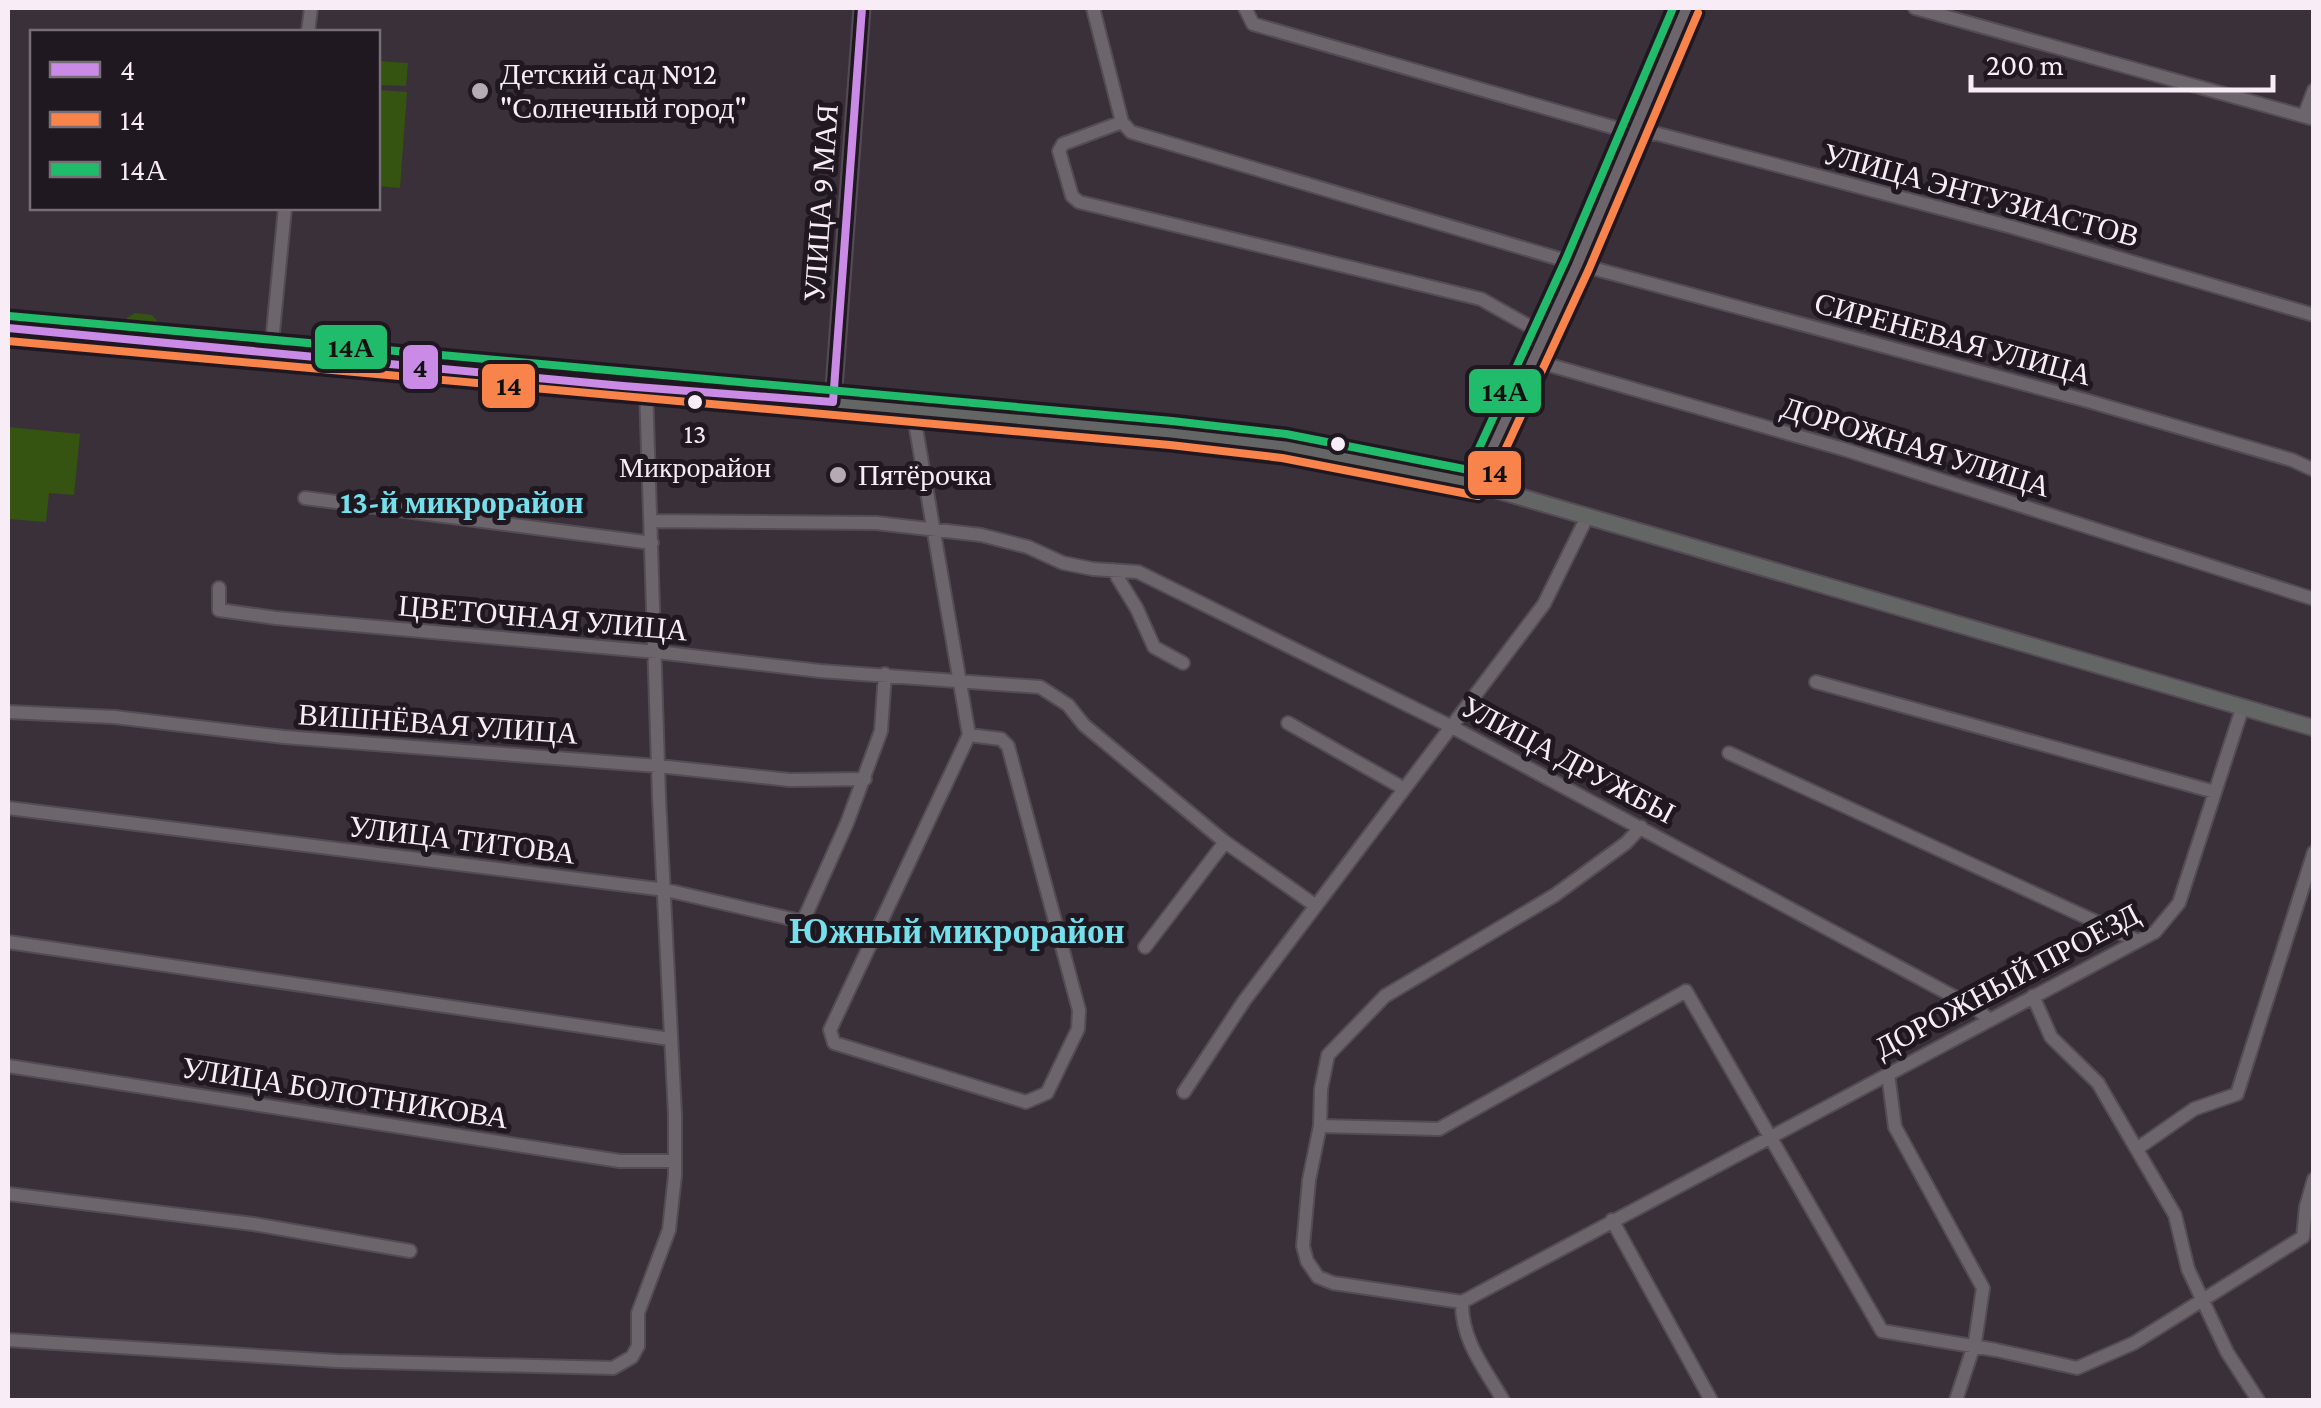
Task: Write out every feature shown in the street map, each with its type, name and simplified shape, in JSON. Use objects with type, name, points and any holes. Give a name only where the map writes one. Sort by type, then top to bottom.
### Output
[{"type":"main road","name":"УЛИЦА 9 МАЯ","points":[[833,402],[862,8]]},
{"type":"main road","points":[[8,328],[1284,446],[1476,484],[2314,728]]},
{"type":"street","points":[[1092,8],[1122,122],[1063,144],[1060,151],[1072,196],[1078,202],[1481,299],[1544,334]]},
{"type":"street","name":"УЛИЦА ЭНТУЗИАСТОВ","points":[[1245,8],[1254,24],[1633,133],[1658,134],[2012,227],[2314,315]]},
{"type":"street","points":[[1476,484],[1577,264],[1683,8]]},
{"type":"street","points":[[1915,8],[2309,118],[2314,90]]},
{"type":"street","name":"СИРЕНЕВАЯ УЛИЦА","points":[[1122,122],[1131,132],[1577,264],[2088,401],[2292,460],[2314,470]]},
{"type":"street","points":[[270,353],[285,210]]},
{"type":"street","name":"ДОРОЖНАЯ УЛИЦА","points":[[1532,360],[1843,449],[2314,599]]},
{"type":"street","points":[[8,1340],[337,1361],[613,1368],[632,1357],[638,1346],[638,1313],[670,1230],[675,1161],[646,388]]},
{"type":"street","points":[[913,411],[969,735],[830,1030],[830,1038],[834,1043],[1026,1102],[1047,1093],[1078,1029],[1079,1010],[1008,746],[1001,738],[969,735]]},
{"type":"street","points":[[306,498],[652,542]]},
{"type":"street","points":[[1184,1092],[1244,1001],[1544,604],[1587,517]]},
{"type":"street","name":"УЛИЦА ДРУЖБЫ","points":[[652,522],[876,523],[981,535],[1063,563],[1138,572],[1452,727],[1977,1009],[1988,1020]]},
{"type":"street","points":[[1113,570],[1154,647],[1183,664]]},
{"type":"street","name":"ЦВЕТОЧНАЯ УЛИЦА","points":[[220,588],[219,610],[297,620],[820,671],[1040,687],[1068,705],[1084,725],[1225,842],[1316,906]]},
{"type":"street","points":[[865,779],[881,732],[885,674]]},
{"type":"street","points":[[1816,682],[2215,792]]},
{"type":"street","name":"ДОРОЖНЫЙ ПРОЕЗД","points":[[1462,1302],[2155,932],[2180,903],[2242,709]]},
{"type":"street","name":"ВИШНЁВАЯ УЛИЦА","points":[[8,712],[114,718],[790,780],[865,779]]},
{"type":"street","points":[[1288,723],[1403,788]]},
{"type":"street","points":[[1729,753],[2138,941]]},
{"type":"street","name":"УЛИЦА ТИТОВА","points":[[8,808],[666,890],[796,920],[804,919],[865,779]]},
{"type":"street","points":[[1503,1400],[1467,1338],[1461,1322],[1462,1302],[1333,1283],[1318,1277],[1307,1262],[1303,1246],[1308,1180],[1320,1126],[1328,1054],[1385,996],[1555,894],[1626,844],[1640,827]]},
{"type":"street","points":[[1146,946],[1225,842]]},
{"type":"street","points":[[2138,1148],[2194,1109],[2236,1094],[2314,852]]},
{"type":"street","points":[[8,942],[670,1039]]},
{"type":"street","points":[[1320,1126],[1438,1129],[1683,993],[1763,1122],[1884,1332],[1974,1344],[2077,1368],[2134,1342],[2303,1237],[2314,1179]]},
{"type":"street","points":[[2032,996],[2051,1038],[2098,1083],[2176,1215],[2188,1269],[2201,1299],[2227,1352],[2258,1400]]},
{"type":"street","name":"УЛИЦА БОЛОТНИКОВА","points":[[8,1066],[620,1161],[675,1161]]},
{"type":"street","points":[[1888,1074],[1895,1127],[1983,1288],[1974,1344],[1956,1400]]},
{"type":"street","points":[[8,1194],[253,1224],[410,1251]]},
{"type":"street","points":[[1612,1220],[1711,1400]]},
{"type":"green space","points":[[380,61],[408,63],[406,86],[380,85]]},
{"type":"green space","points":[[380,90],[407,92],[400,188],[380,186]]},
{"type":"green space","points":[[135,313],[152,315],[167,338],[121,334],[127,318]]},
{"type":"green space","points":[[8,427],[80,434],[74,495],[49,493],[46,522],[8,519]]},
{"type":"transit line","name":"4","points":[[833,402],[862,8]]},
{"type":"transit line","name":"14А","points":[[9,316],[1172,421],[1286,434],[1469,470],[1566,259],[1673,8]]},
{"type":"transit line","name":"14","points":[[8,341],[1170,445],[1282,458],[1478,496],[1487,489],[1589,269],[1698,13]]},
{"type":"transit line","name":"4","points":[[8,328],[833,402]]},
{"type":"place","name":"Детский сад №12 \"Солнечный город\"","points":[[480,91]]},
{"type":"place","name":"13 Микрорайон","points":[[695,402]]},
{"type":"place","name":"Пятёрочка","points":[[838,475]]},
{"type":"district","name":"13-й микрорайон","points":[[462,502]]},
{"type":"district","name":"Южный микрорайон","points":[[957,931]]}]
